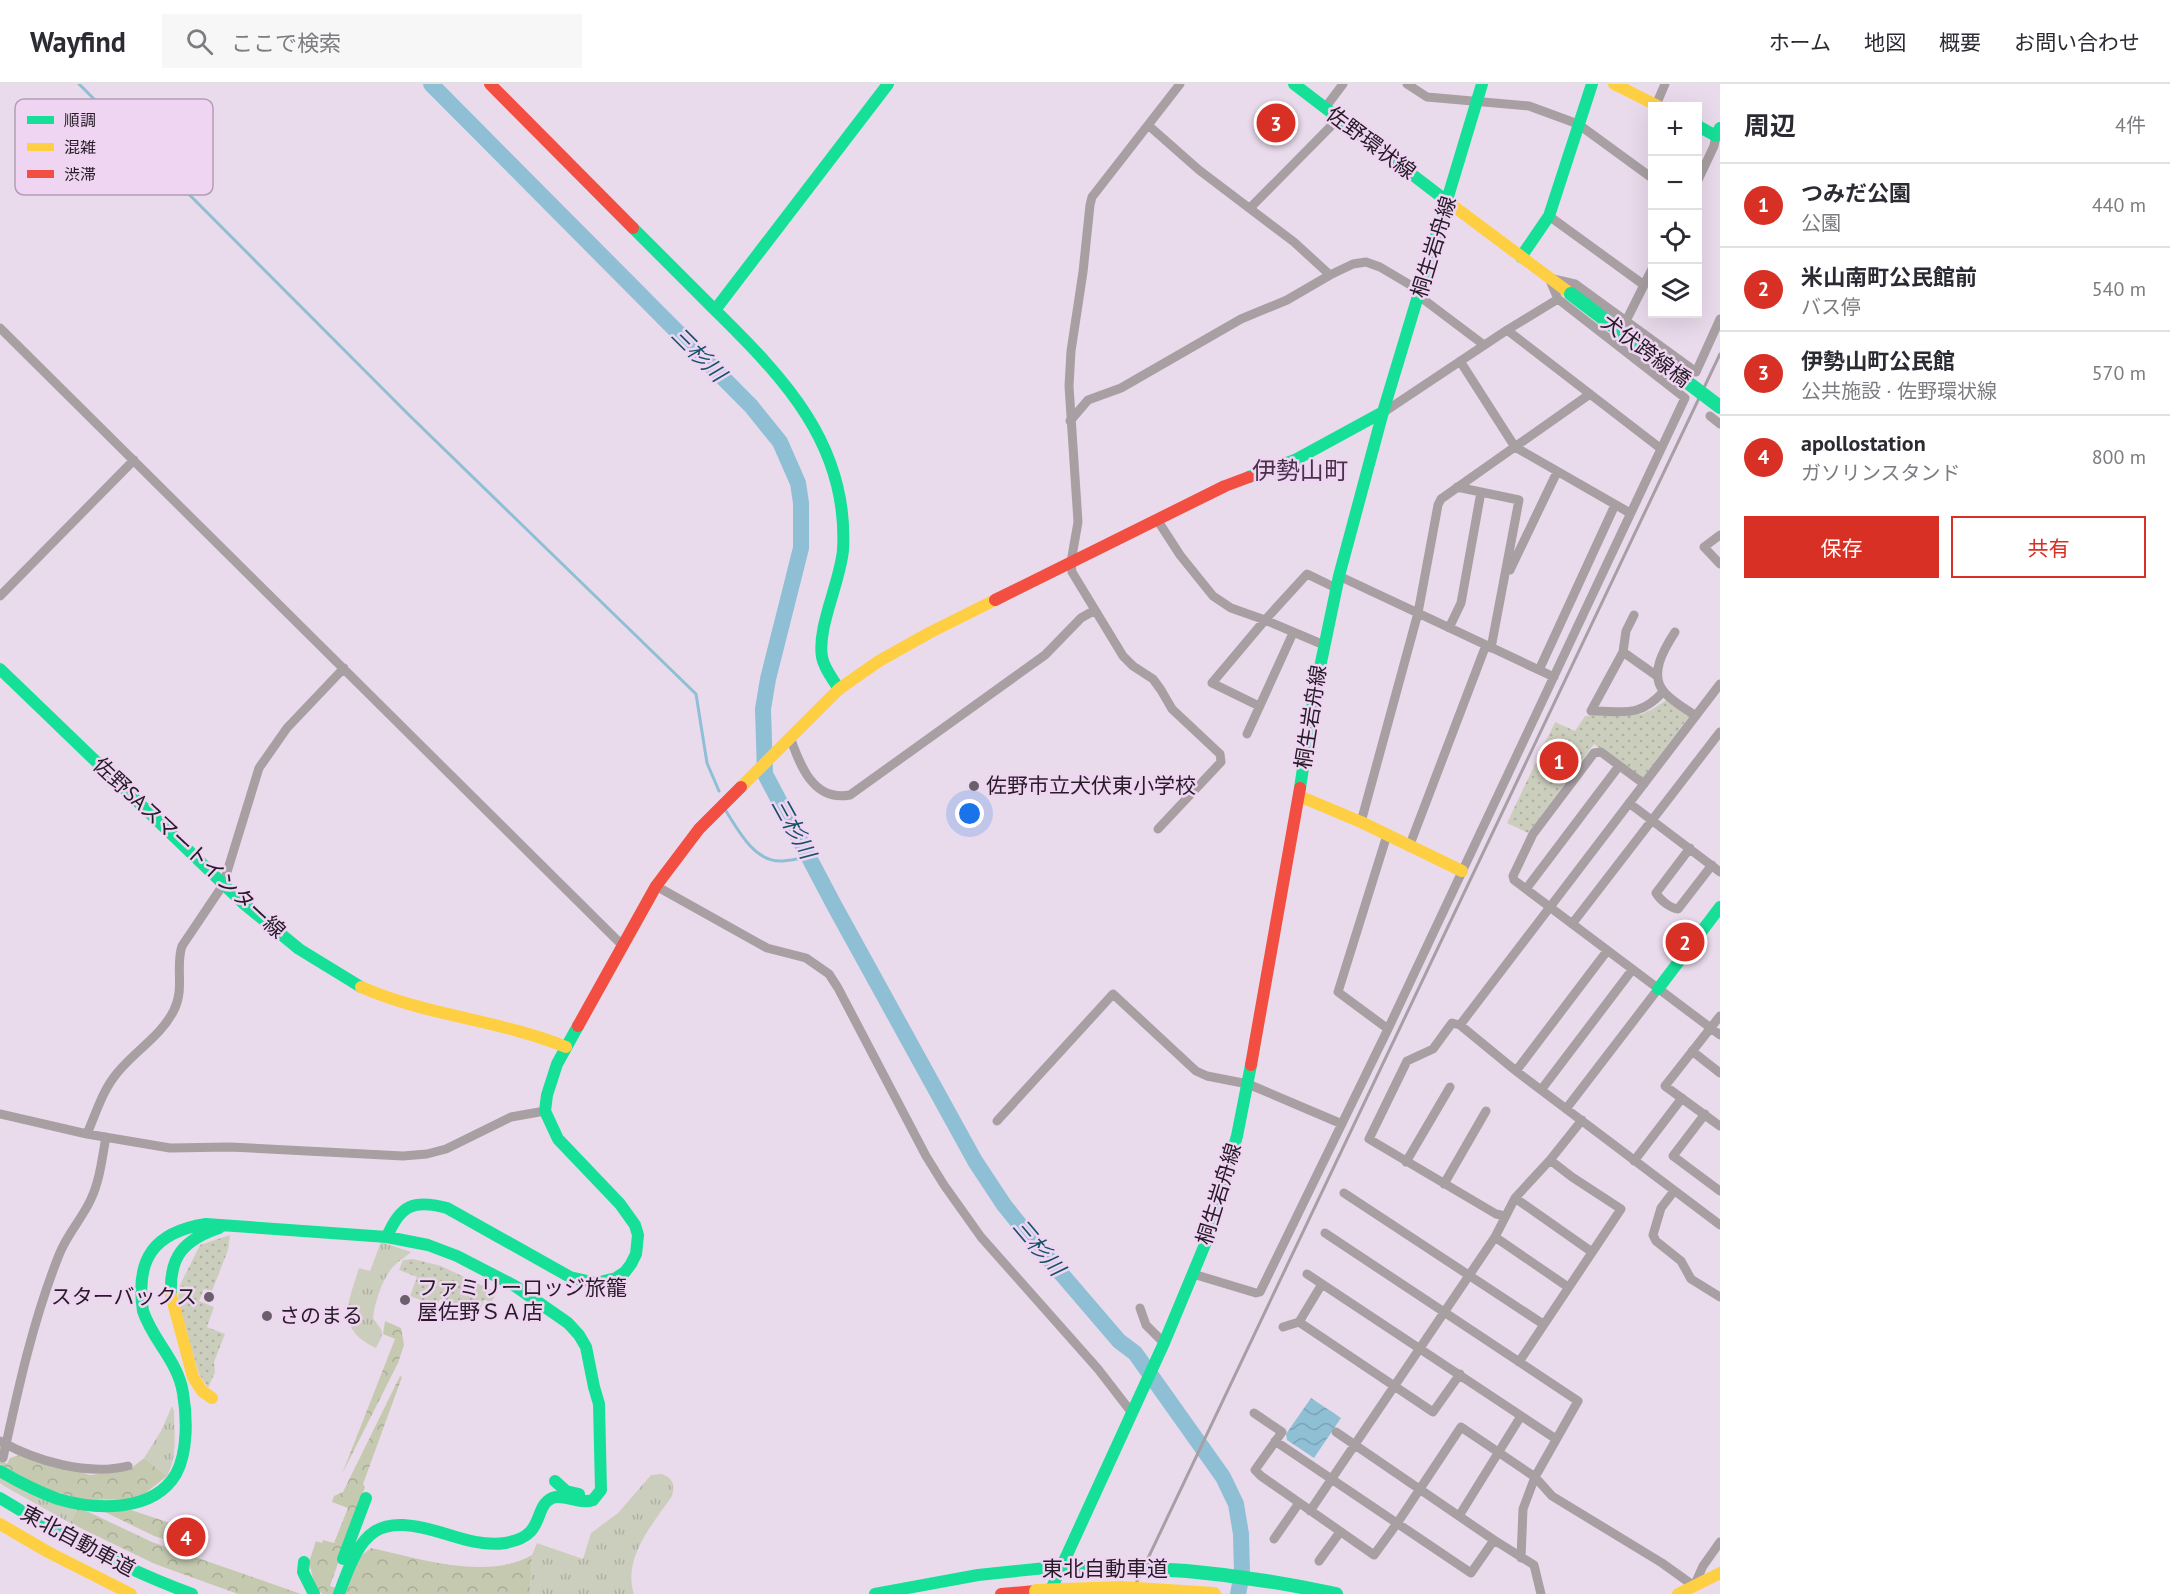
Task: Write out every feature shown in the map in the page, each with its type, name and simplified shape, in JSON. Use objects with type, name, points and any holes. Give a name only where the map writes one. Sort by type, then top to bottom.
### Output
[{"type":"main road","points":[[490,84],[715,310],[789,388],[819,438],[831,467],[841,503],[843,538],[840,575],[823,640],[822,655],[839,689]]},
{"type":"main road","name":"佐野環状線","points":[[1294,84],[1521,257]]},
{"type":"main road","name":"桐生岩舟線","points":[[1133,1410],[1193,1274],[1222,1191],[1248,1084],[1323,645],[1337,582],[1383,412],[1482,84]]},
{"type":"main road","points":[[1521,257],[1549,216],[1592,84]]},
{"type":"main road","points":[[1614,84],[1649,102]]},
{"type":"main road","points":[[715,310],[886,85]]},
{"type":"main road","points":[[1702,127],[1718,132]]},
{"type":"main road","name":"犬伏跨線橋","points":[[1521,257],[1549,278],[1565,297],[1715,412]]},
{"type":"main road","points":[[387,1238],[392,1224],[404,1209],[411,1205],[428,1202],[460,1214],[570,1277],[581,1281],[606,1282],[624,1272],[636,1254],[638,1235],[635,1226],[620,1204],[558,1139],[545,1111],[547,1095],[557,1064],[622,945],[656,886],[693,836],[737,789],[839,689],[858,674],[905,645],[1225,486],[1295,460],[1383,412]]},
{"type":"main road","name":"佐野SAスマートインター線","points":[[0,669],[223,885],[280,936],[362,987],[413,1006],[517,1030],[566,1047]]},
{"type":"main road","points":[[1299,796],[1361,822],[1462,872]]},
{"type":"main road","points":[[1658,989],[1720,907]]},
{"type":"main road","points":[[2,1465],[28,1487],[60,1499],[105,1507],[121,1506],[144,1500],[165,1488],[183,1456],[185,1398],[183,1385],[172,1361],[154,1336],[142,1311],[139,1286],[141,1269],[157,1245],[167,1236],[194,1225],[211,1223],[387,1238],[442,1250],[522,1290],[558,1316],[579,1335],[590,1358],[594,1388],[594,1481],[588,1491],[576,1494],[566,1491],[555,1481]]},
{"type":"main road","points":[[212,1398],[202,1391],[193,1377],[169,1281],[177,1255],[187,1242],[208,1231],[226,1226]]},
{"type":"main road","points":[[336,1590],[357,1550],[372,1533],[389,1525],[401,1522],[466,1540],[512,1542],[531,1533],[551,1499],[558,1497],[581,1503],[593,1500],[601,1490],[600,1404],[594,1388]]},
{"type":"main road","points":[[1042,1593],[1133,1410]]},
{"type":"main road","name":"東北自動車道","points":[[0,1498],[90,1550],[192,1594]]},
{"type":"main road","points":[[336,1590],[366,1498]]},
{"type":"main road","name":"東北自動車道","points":[[0,1524],[48,1552],[131,1594]]},
{"type":"main road","points":[[304,1562],[303,1572],[314,1594]]},
{"type":"main road","name":"東北自動車道","points":[[875,1594],[978,1575],[1046,1568],[1131,1566],[1190,1569],[1248,1576],[1336,1594]]},
{"type":"main road","points":[[1678,1594],[1720,1573]]},
{"type":"main road","points":[[110,1584],[121,1594]]},
{"type":"main road","name":"東北自動車道","points":[[1001,1594],[1121,1588],[1214,1594]]},
{"type":"street","points":[[1158,829],[1221,762],[1220,754],[1172,709],[1153,679],[1133,666],[1124,656],[1072,572],[1071,562],[1078,522],[1070,421],[1071,351],[1092,197],[1180,84]]},
{"type":"street","points":[[1325,108],[1343,84]]},
{"type":"street","points":[[1407,84],[1427,97],[1528,106],[1578,124],[1648,174]]},
{"type":"street","points":[[1658,102],[1665,84]]},
{"type":"street","points":[[1250,208],[1339,118]]},
{"type":"street","points":[[1148,125],[1199,170],[1294,242],[1330,275]]},
{"type":"street","points":[[1702,172],[1718,132]]},
{"type":"street","points":[[1549,216],[1644,285]]},
{"type":"street","points":[[1070,421],[1088,400],[1121,388],[1241,319],[1287,300],[1353,264],[1366,262],[1380,267],[1412,286],[1419,296],[1484,345]]},
{"type":"street","points":[[1549,278],[1575,284],[1696,372],[1720,319]]},
{"type":"street","points":[[1626,321],[1648,278]]},
{"type":"street","points":[[1193,1274],[1256,1293],[1260,1292],[1388,1029],[1684,398],[1565,297],[1507,330],[1383,412]]},
{"type":"street","points":[[0,328],[622,945]]},
{"type":"street","points":[[1507,330],[1660,448]]},
{"type":"street","points":[[1460,361],[1515,447],[1630,513]]},
{"type":"street","points":[[1361,822],[1418,613],[1441,499],[1590,394]]},
{"type":"street","points":[[1715,412],[1720,424]]},
{"type":"street","points":[[0,596],[134,460]]},
{"type":"street","points":[[1504,582],[1557,472]]},
{"type":"street","points":[[1409,847],[1489,646],[1504,582],[1519,500],[1456,488]]},
{"type":"street","points":[[1449,628],[1461,603],[1481,492]]},
{"type":"street","points":[[1539,670],[1615,505]]},
{"type":"street","points":[[1158,521],[1180,555],[1214,596],[1231,608],[1323,645]]},
{"type":"street","points":[[1720,535],[1704,548],[1720,564]]},
{"type":"street","points":[[1259,706],[1212,683],[1307,574],[1337,582],[1418,613],[1554,677]]},
{"type":"street","points":[[790,737],[803,770],[811,782],[828,794],[840,797],[850,795],[1045,655],[1081,618],[1095,610]]},
{"type":"street","points":[[1634,615],[1626,631],[1623,652],[1591,711],[1638,711],[1651,705],[1663,692]]},
{"type":"street","points":[[1247,734],[1293,633]]},
{"type":"street","points":[[1675,633],[1662,651],[1657,676],[1663,692],[1696,716]]},
{"type":"street","points":[[1623,652],[1657,676]]},
{"type":"street","points":[[87,1134],[108,1086],[117,1072],[171,1016],[180,994],[179,955],[182,946],[223,885],[259,768],[287,728],[344,668]]},
{"type":"street","points":[[1460,1025],[1696,716],[1718,691]]},
{"type":"street","points":[[1572,924],[1720,732]]},
{"type":"street","points":[[1644,784],[1601,752],[1596,752],[1533,834],[1513,876],[1514,880],[1720,1035]]},
{"type":"street","points":[[1526,889],[1619,766]]},
{"type":"street","points":[[1629,803],[1690,848],[1716,868],[1678,909],[1656,893],[1690,848]]},
{"type":"street","points":[[1387,835],[1338,992],[1388,1029]]},
{"type":"street","points":[[656,886],[767,948],[806,958],[829,974],[926,1156],[944,1185],[981,1237],[1133,1410]]},
{"type":"street","points":[[1516,1071],[1606,951]]},
{"type":"street","points":[[1541,1090],[1632,970]]},
{"type":"street","points":[[1566,1108],[1658,989]]},
{"type":"street","points":[[997,1121],[1113,994],[1196,1071],[1208,1076],[1248,1084],[1342,1124]]},
{"type":"street","points":[[1720,1016],[1665,1086],[1720,1126]]},
{"type":"street","points":[[1505,1216],[1496,1214],[1443,1184],[1369,1139],[1407,1061],[1433,1049],[1452,1023],[1460,1025],[1516,1071],[1720,1225]]},
{"type":"street","points":[[1692,1051],[1720,1073]]},
{"type":"street","points":[[1406,1162],[1450,1087]]},
{"type":"street","points":[[1634,1161],[1682,1098]]},
{"type":"street","points":[[0,1114],[87,1134],[171,1148],[230,1147],[403,1156],[427,1154],[446,1149],[511,1117],[545,1111]]},
{"type":"street","points":[[1443,1184],[1486,1111]]},
{"type":"street","points":[[1704,1114],[1674,1156],[1720,1191]]},
{"type":"street","points":[[1310,1511],[1495,1237],[1515,1198],[1582,1120]]},
{"type":"street","points":[[2,1465],[3,1442],[37,1318],[65,1239],[83,1213],[94,1191],[106,1137]]},
{"type":"street","points":[[1519,1362],[1622,1209],[1550,1160]]},
{"type":"street","points":[[1674,1191],[1661,1208],[1653,1235],[1656,1241],[1681,1261],[1691,1279],[1720,1297]]},
{"type":"street","points":[[1344,1193],[1544,1324]]},
{"type":"street","points":[[1515,1198],[1592,1252]]},
{"type":"street","points":[[1325,1233],[1578,1401],[1536,1477],[1523,1509],[1521,1558]]},
{"type":"street","points":[[1495,1237],[1568,1287]]},
{"type":"street","points":[[1307,1274],[1556,1439]]},
{"type":"street","points":[[1283,1327],[1299,1322],[1322,1284]]},
{"type":"street","points":[[1140,1308],[1146,1325],[1162,1348]]},
{"type":"street","points":[[1299,1322],[1433,1412],[1460,1374]]},
{"type":"street","points":[[1254,1413],[1282,1432],[1255,1470],[1374,1555],[1461,1426],[1536,1477],[1552,1496],[1662,1563],[1694,1586],[1703,1566],[1720,1542]]},
{"type":"street","points":[[1459,1516],[1521,1416]]},
{"type":"street","points":[[1336,1432],[1534,1565],[1541,1594]]},
{"type":"street","points":[[1275,1441],[1471,1573],[1494,1540]]},
{"type":"street","points":[[3,1442],[14,1449],[67,1466],[97,1471],[128,1466]]},
{"type":"street","points":[[1274,1539],[1299,1503]]},
{"type":"street","points":[[1319,1561],[1340,1532]]},
{"type":"green space","points":[[1668,699],[1690,715],[1643,778],[1594,744],[1528,833],[1507,823],[1555,722],[1575,731],[1585,716],[1641,714]]},
{"type":"green space","points":[[230,1235],[228,1250],[212,1291],[204,1289],[199,1301],[214,1307],[207,1327],[225,1334],[214,1362],[215,1372],[208,1388],[199,1374],[179,1306],[178,1289],[200,1245]]},
{"type":"green space","points":[[381,1242],[411,1252],[391,1269],[380,1289],[373,1318],[382,1332],[376,1348],[363,1341],[354,1332],[348,1314],[351,1293],[359,1268],[370,1271]]},
{"type":"green space","points":[[413,1259],[441,1266],[496,1292],[492,1302],[484,1300],[479,1313],[440,1299],[437,1306],[410,1296],[417,1277],[399,1270],[403,1260]]},
{"type":"green space","points":[[385,1321],[401,1328],[404,1345],[398,1363],[342,1474],[395,1339],[383,1334]]},
{"type":"green space","points":[[400,1376],[402,1377],[363,1484],[365,1487],[330,1586],[344,1590],[357,1559],[371,1548],[452,1565],[474,1567],[514,1563],[532,1555],[530,1594],[323,1594],[316,1590],[309,1562],[316,1541],[334,1543],[348,1508],[332,1502],[334,1496],[343,1492]]},
{"type":"green space","points":[[172,1406],[175,1444],[173,1460],[167,1476],[144,1458],[161,1431]]},
{"type":"green space","points":[[0,1444],[3,1445],[1,1460],[7,1464],[10,1458],[22,1454],[90,1475],[129,1470],[144,1458],[167,1476],[138,1499],[83,1500],[41,1487],[0,1464]]},
{"type":"green space","points":[[662,1474],[672,1482],[672,1496],[641,1542],[632,1567],[631,1581],[634,1594],[530,1594],[532,1555],[537,1543],[583,1559],[591,1533],[618,1513],[651,1475]]},
{"type":"green space","points":[[0,1477],[78,1507],[70,1523],[4,1486],[0,1483]]},
{"type":"green space","points":[[78,1507],[152,1542],[301,1594],[238,1594],[155,1564],[70,1523]]},
{"type":"green space","points":[[131,1510],[173,1524],[167,1540],[103,1511]]},
{"type":"water","points":[[1311,1398],[1341,1418],[1314,1458],[1287,1440],[1286,1434]]},
{"type":"waterway","points":[[79,84],[94,99]]},
{"type":"waterway","name":"三杉川","points":[[431,84],[751,406],[780,442],[798,483],[801,503],[801,548],[768,679],[763,709],[765,774],[834,905],[975,1161],[1004,1205],[1029,1236],[1119,1341],[1135,1353],[1223,1477],[1236,1504],[1241,1534],[1242,1574],[1238,1594]]},
{"type":"waterway","points":[[190,195],[410,416],[696,694],[707,763],[719,791]]},
{"type":"waterway","points":[[726,811],[748,843],[762,856],[780,861],[809,857]]},
{"type":"railway","points":[[1131,1594],[1720,354]]},
{"type":"traffic: fast","points":[[633,228],[715,310],[888,84]]},
{"type":"traffic: fast","points":[[1294,84],[1448,202]]},
{"type":"traffic: fast","points":[[1300,788],[1314,696],[1339,576],[1383,412],[1482,84]]},
{"type":"traffic: fast","points":[[1521,257],[1549,216],[1592,84]]},
{"type":"traffic: fast","points":[[1702,128],[1716,136],[1720,128]]},
{"type":"traffic: fast","points":[[1571,294],[1720,407]]},
{"type":"traffic: fast","points":[[715,310],[765,361],[787,388],[807,416],[823,446],[835,478],[842,512],[843,550],[821,645],[825,666],[839,689]]},
{"type":"traffic: fast","points":[[1249,477],[1295,460],[1383,412]]},
{"type":"traffic: fast","points":[[0,669],[243,903],[299,949],[361,987]]},
{"type":"traffic: fast","points":[[1658,989],[1720,907]]},
{"type":"traffic: fast","points":[[387,1237],[403,1211],[417,1205],[435,1205],[447,1208],[570,1277],[596,1283],[616,1278],[625,1272],[636,1254],[638,1235],[635,1225],[620,1204],[558,1139],[545,1111],[547,1095],[557,1064],[578,1026]]},
{"type":"traffic: fast","points":[[1049,1594],[1164,1343],[1206,1242],[1237,1136],[1251,1065]]},
{"type":"traffic: fast","points":[[143,1311],[142,1277],[152,1251],[161,1241],[188,1228],[206,1224],[387,1237],[428,1245],[457,1256],[515,1286],[568,1323],[586,1347],[594,1387]]},
{"type":"traffic: fast","points":[[171,1295],[173,1270],[181,1252],[196,1238],[219,1228]]},
{"type":"traffic: fast","points":[[0,1471],[58,1499],[89,1505],[106,1506],[138,1502],[166,1487],[176,1474],[185,1445],[186,1423],[183,1393],[176,1371],[143,1311]]},
{"type":"traffic: fast","points":[[339,1594],[347,1572],[365,1541],[375,1531],[387,1526],[403,1525],[422,1528],[475,1542],[505,1543],[527,1534],[537,1522],[542,1508],[552,1498],[593,1500],[601,1490],[599,1404],[594,1387]]},
{"type":"traffic: fast","points":[[555,1481],[566,1491],[579,1494]]},
{"type":"traffic: fast","points":[[0,1498],[94,1551],[192,1594]]},
{"type":"traffic: fast","points":[[343,1559],[366,1498]]},
{"type":"traffic: fast","points":[[304,1562],[303,1572],[314,1594]]},
{"type":"traffic: fast","points":[[1046,1568],[1120,1567],[1228,1575],[1336,1594]]},
{"type":"traffic: fast","points":[[875,1594],[978,1575],[1046,1568]]},
{"type":"traffic: slow","points":[[1614,84],[1650,102]]},
{"type":"traffic: slow","points":[[1448,202],[1571,294]]},
{"type":"traffic: slow","points":[[741,787],[839,689],[879,661],[995,600]]},
{"type":"traffic: slow","points":[[1299,796],[1361,822],[1462,871]]},
{"type":"traffic: slow","points":[[361,987],[412,1005],[515,1030],[566,1047]]},
{"type":"traffic: slow","points":[[171,1295],[193,1377],[202,1391],[212,1398]]},
{"type":"traffic: slow","points":[[0,1524],[48,1552],[131,1594]]},
{"type":"traffic: slow","points":[[1678,1594],[1720,1573]]},
{"type":"traffic: slow","points":[[1036,1591],[1121,1588],[1214,1594]]},
{"type":"traffic: jam","points":[[490,84],[633,228]]},
{"type":"traffic: jam","points":[[995,600],[1225,486],[1249,477]]},
{"type":"traffic: jam","points":[[578,1026],[656,886],[699,829],[741,787]]},
{"type":"traffic: jam","points":[[1251,1065],[1300,788]]},
{"type":"traffic: jam","points":[[1001,1594],[1036,1591]]},
{"type":"place","name":"伊勢山町公民館","points":[[1276,123]]},
{"type":"place","name":"つみだ公園","points":[[1559,761]]},
{"type":"place","name":"佐野市立犬伏東小学校","points":[[974,786]]},
{"type":"place","name":"米山南町公民館前","points":[[1685,942]]},
{"type":"place","name":"スターバックス","points":[[209,1297]]},
{"type":"place","name":"ファミリーロッジ旅籠 屋佐野ＳＡ店","points":[[405,1300]]},
{"type":"place","name":"さのまる","points":[[267,1316]]},
{"type":"place","name":"apollostation","points":[[186,1537]]},
{"type":"district","name":"伊勢山町","points":[[1300,471]]}]
